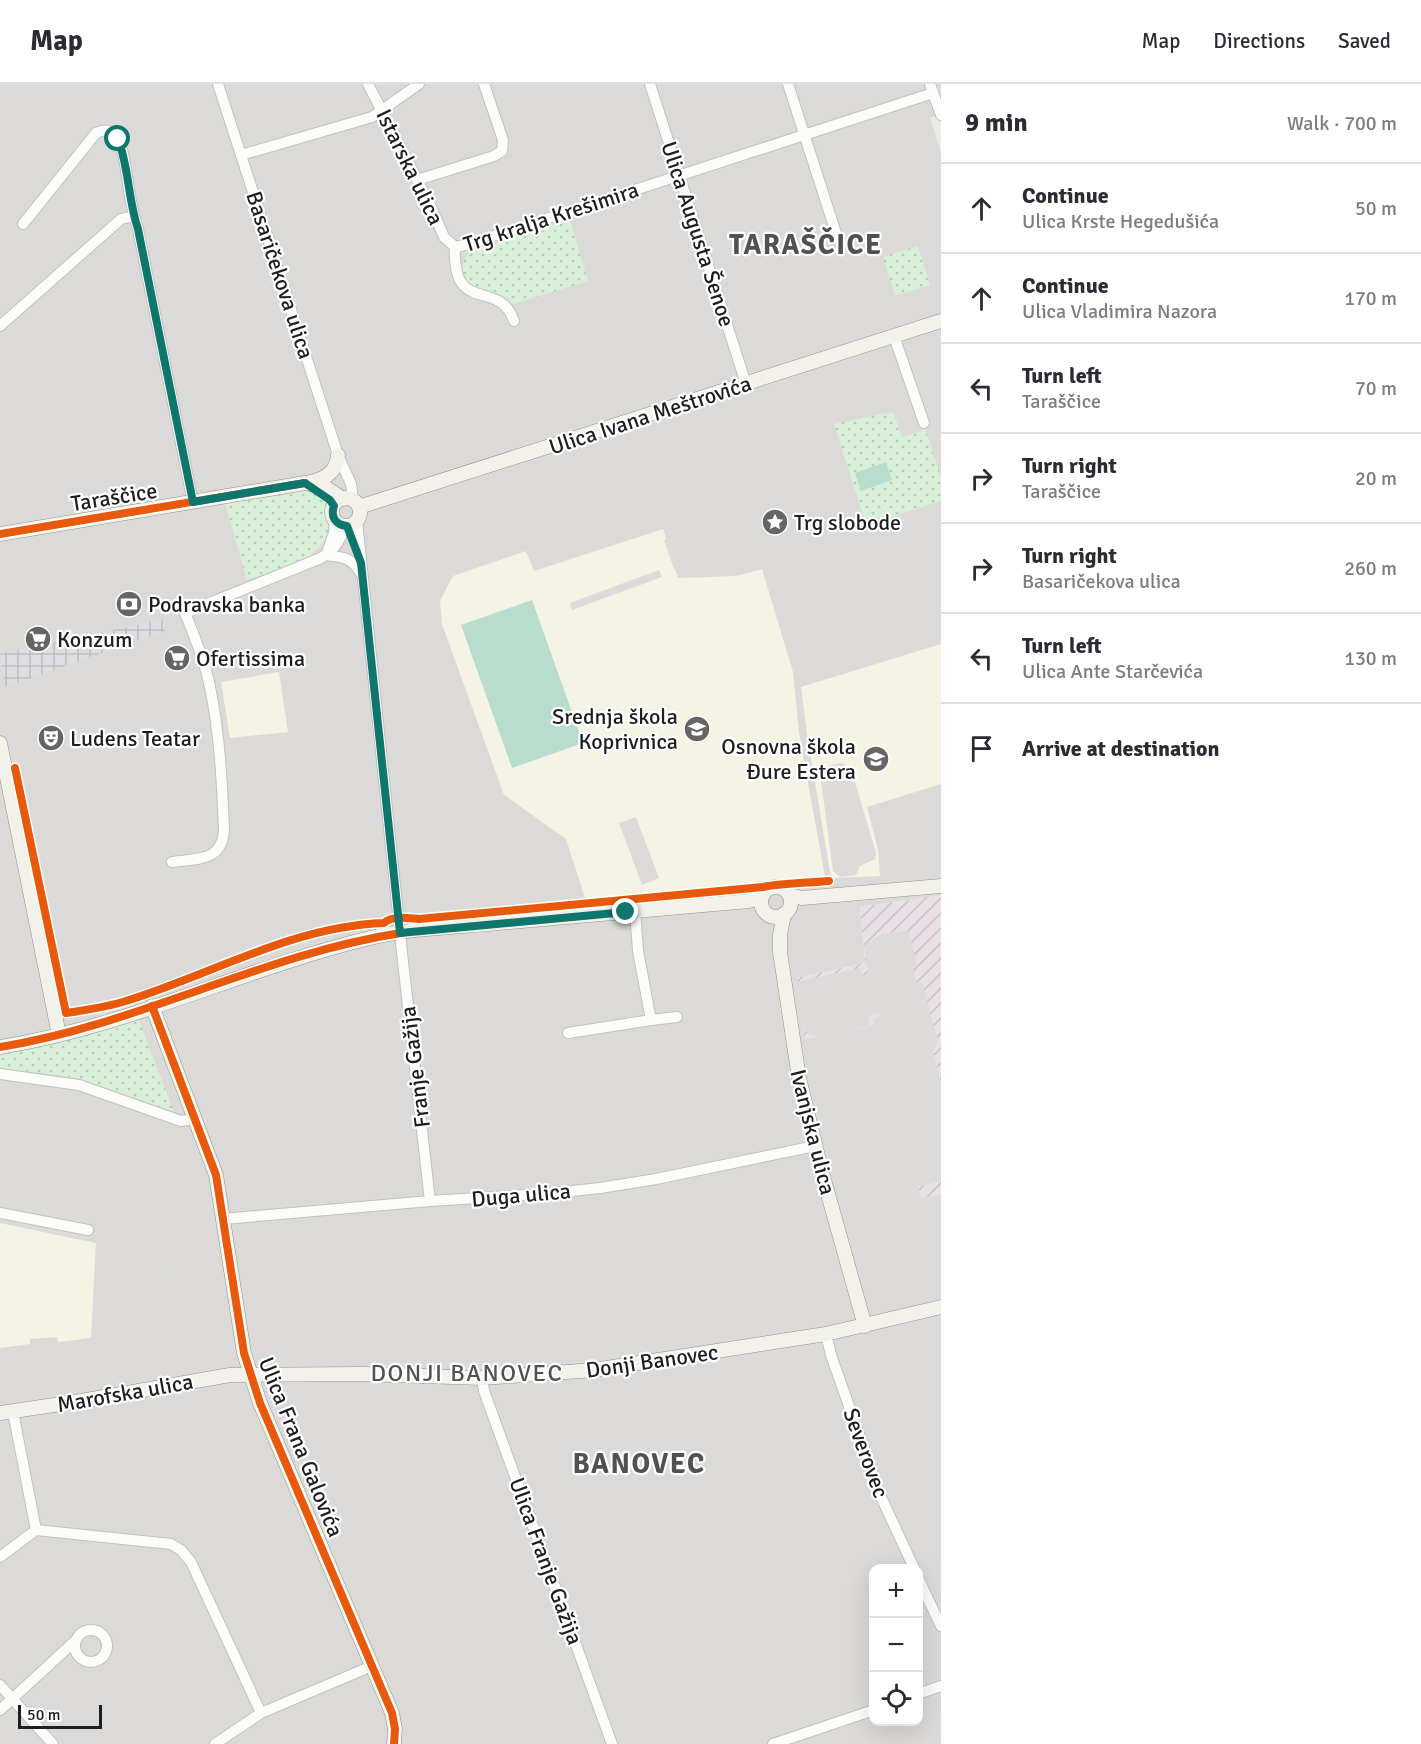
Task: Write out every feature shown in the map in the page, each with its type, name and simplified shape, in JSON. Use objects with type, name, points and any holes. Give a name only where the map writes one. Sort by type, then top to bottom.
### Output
[{"type":"main road","name":"Ulica Ivana Meštrovića","points":[[347,503],[746,384],[941,321]]},
{"type":"main road","points":[[305,483],[321,480],[341,460]]},
{"type":"main road","name":"Taraščice","points":[[0,534],[305,483],[325,487],[347,503]]},
{"type":"main road","points":[[347,503],[360,514],[346,523],[332,514],[347,503]]},
{"type":"main road","points":[[0,743],[59,1035]]},
{"type":"main road","points":[[0,1047],[59,1035],[314,952],[373,937],[758,901],[768,889],[778,886],[787,891],[788,906]]},
{"type":"main road","points":[[758,901],[768,914],[788,906],[941,886]]},
{"type":"main road","name":"Ivanjska ulica","points":[[788,906],[780,934],[780,952],[797,1066],[815,1146],[865,1326]]},
{"type":"main road","name":"Ulica Frana Galovića","points":[[152,1006],[216,1174],[244,1353],[250,1374],[260,1403],[392,1713],[394,1744]]},
{"type":"main road","name":"Donji Banovec","points":[[250,1374],[363,1374],[482,1378],[594,1370],[826,1334],[941,1307]]},
{"type":"main road","name":"Marofska ulica","points":[[7,1413],[195,1380],[250,1374]]},
{"type":"street","name":"Basaričekova ulica","points":[[218,84],[341,460],[347,503]]},
{"type":"street","name":"Istarska ulica","points":[[368,84],[432,207],[444,237],[455,248]]},
{"type":"street","points":[[241,156],[372,117],[419,84]]},
{"type":"street","points":[[417,180],[494,156],[502,151],[503,140],[484,84]]},
{"type":"street","name":"Ulica Augusta Šenoe","points":[[650,84],[746,384]]},
{"type":"street","points":[[788,84],[836,233]]},
{"type":"street","points":[[932,89],[941,116]]},
{"type":"street","name":"Trg kralja Krešimira","points":[[514,321],[510,309],[504,303],[464,287],[454,264],[455,248],[804,134],[932,89]]},
{"type":"street","points":[[23,224],[96,133],[102,130],[113,133],[122,150],[193,502]]},
{"type":"street","points":[[0,326],[121,219],[134,216]]},
{"type":"street","points":[[894,336],[924,423]]},
{"type":"street","points":[[325,555],[334,534],[346,523],[361,563],[400,933]]},
{"type":"street","points":[[172,862],[214,855],[220,848],[224,830],[219,748],[212,695],[201,655],[185,613],[306,565],[325,555],[352,561],[362,575]]},
{"type":"street","points":[[635,911],[639,959],[651,1020]]},
{"type":"street","name":"Franje Gažija","points":[[400,933],[430,1201]]},
{"type":"street","points":[[568,1033],[677,1017]]},
{"type":"street","points":[[0,1074],[79,1085],[181,1121],[194,1119]]},
{"type":"street","name":"Duga ulica","points":[[223,1219],[600,1188],[656,1179],[815,1146]]},
{"type":"street","points":[[0,1213],[88,1230]]},
{"type":"street","name":"Severovec","points":[[826,1334],[831,1355],[881,1497],[912,1564]]},
{"type":"street","name":"Ulica Franje Gažija","points":[[482,1378],[484,1391],[612,1744]]},
{"type":"street","points":[[7,1413],[36,1530]]},
{"type":"street","points":[[0,1557],[36,1530],[171,1544],[181,1550],[191,1562],[261,1713]]},
{"type":"street","points":[[923,1588],[941,1626]]},
{"type":"street","points":[[0,1710],[75,1641]]},
{"type":"street","points":[[215,1744],[261,1713],[372,1666]]},
{"type":"street","points":[[0,1685],[53,1744]]},
{"type":"street","points":[[923,1692],[941,1686]]},
{"type":"street","points":[[773,1744],[869,1711]]},
{"type":"shaded area","points":[[0,84],[941,84],[941,114],[930,118],[941,152],[941,895],[860,907],[865,963],[797,978],[806,1039],[875,1025],[899,1120],[834,1132],[907,1140],[921,1198],[941,1194],[941,1744],[0,1744]]},
{"type":"shaded area","points":[[663,529],[678,578],[736,576],[762,569],[793,672],[799,733],[825,877],[586,901],[566,839],[504,795],[442,624],[440,601],[453,576],[526,551],[534,571]]},
{"type":"shaded area","points":[[682,534],[692,563],[674,569],[664,540]]},
{"type":"shaded area","points":[[314,569],[316,577],[246,603],[243,596]]},
{"type":"shaded area","points":[[659,570],[662,577],[572,610],[570,603]]},
{"type":"shaded area","points":[[165,619],[165,631],[5,687],[0,654]]},
{"type":"shaded area","name":"Osnovna škola Đure Estera","points":[[941,644],[941,784],[867,807],[878,850],[880,876],[831,878],[801,687]]},
{"type":"shaded area","points":[[279,672],[288,732],[230,738],[221,682]]},
{"type":"shaded area","points":[[287,735],[297,833],[232,840],[222,741]]},
{"type":"shaded area","points":[[839,763],[845,764],[850,781],[855,782],[876,853],[875,859],[860,866],[856,875],[840,877],[833,871],[820,773],[824,767]]},
{"type":"shaded area","points":[[63,768],[75,841],[45,847],[33,773]]},
{"type":"shaded area","points":[[636,817],[659,878],[642,885],[619,823]]},
{"type":"shaded area","points":[[941,895],[941,1194],[921,1198],[875,1025],[805,1039],[797,978],[865,963],[860,907]]},
{"type":"shaded area","points":[[626,930],[628,948],[587,952],[586,934]]},
{"type":"shaded area","points":[[908,930],[918,966],[913,967],[917,983],[922,982],[938,1042],[933,1052],[941,1084],[941,1181],[918,1187],[906,1140],[839,1150],[836,1142],[834,1132],[899,1120],[873,1019],[881,1016],[878,1013],[868,1016],[870,1023],[867,1026],[817,1037],[804,1030],[797,982],[860,968],[862,976],[868,974],[864,946],[879,935]]},
{"type":"shaded area","points":[[635,997],[637,1007],[593,1014],[592,1004]]},
{"type":"shaded area","points":[[0,1199],[83,1216],[78,1239],[0,1222]]},
{"type":"shaded area","points":[[0,1223],[96,1243],[91,1338],[58,1342],[57,1337],[30,1339],[30,1344],[0,1348]]},
{"type":"shaded area","points":[[187,1247],[187,1250],[211,1248],[211,1254],[187,1258],[188,1268],[161,1271],[165,1307],[122,1310],[120,1249]]},
{"type":"shaded area","points":[[17,1719],[34,1739],[29,1744],[0,1744],[0,1734]]},
{"type":"green space","points":[[570,220],[588,281],[513,304],[504,297],[473,287],[465,279],[463,264],[471,250]]},
{"type":"green space","points":[[918,246],[930,285],[895,296],[883,257]]},
{"type":"green space","points":[[893,412],[902,437],[921,431],[924,425],[941,477],[941,501],[866,525],[834,424]]},
{"type":"green space","points":[[886,462],[892,480],[861,491],[855,473]]},
{"type":"green space","points":[[302,490],[318,495],[328,504],[328,519],[332,524],[326,537],[318,548],[298,562],[247,580],[225,503]]},
{"type":"green space","points":[[532,600],[583,743],[512,768],[461,625]]},
{"type":"green space","points":[[138,1018],[174,1112],[77,1078],[0,1068],[0,1053],[34,1048]]},
{"type":"cycle path","points":[[0,534],[305,483]]},
{"type":"cycle path","points":[[15,768],[66,1013],[129,1000],[286,942],[351,926],[384,923],[396,918],[419,919],[829,881]]},
{"type":"cycle path","points":[[0,1047],[51,1037],[101,1023],[250,972],[350,943],[401,933]]},
{"type":"cycle path","points":[[152,1006],[216,1175],[244,1353],[260,1403],[392,1713],[395,1729],[394,1744]]},
{"type":"place","name":"Trg slobode","points":[[775,522]]},
{"type":"place","name":"Podravska banka","points":[[129,604]]},
{"type":"place","name":"Konzum","points":[[38,639]]},
{"type":"place","name":"Ofertissima","points":[[177,658]]},
{"type":"place","name":"Srednja škola Koprivnica","points":[[697,729]]},
{"type":"place","name":"Ludens Teatar","points":[[51,738]]},
{"type":"place","name":"Osnovna škola Đure Estera","points":[[876,759]]},
{"type":"district","name":"TARAŠČICE","points":[[806,245]]},
{"type":"district","name":"DONJI BANOVEC","points":[[467,1373]]},
{"type":"district","name":"BANOVEC","points":[[639,1464]]},
{"type":"route","points":[[118,139],[193,502],[305,483],[330,500],[334,506],[332,514],[340,525],[347,526],[361,563],[400,933],[626,912]]}]
